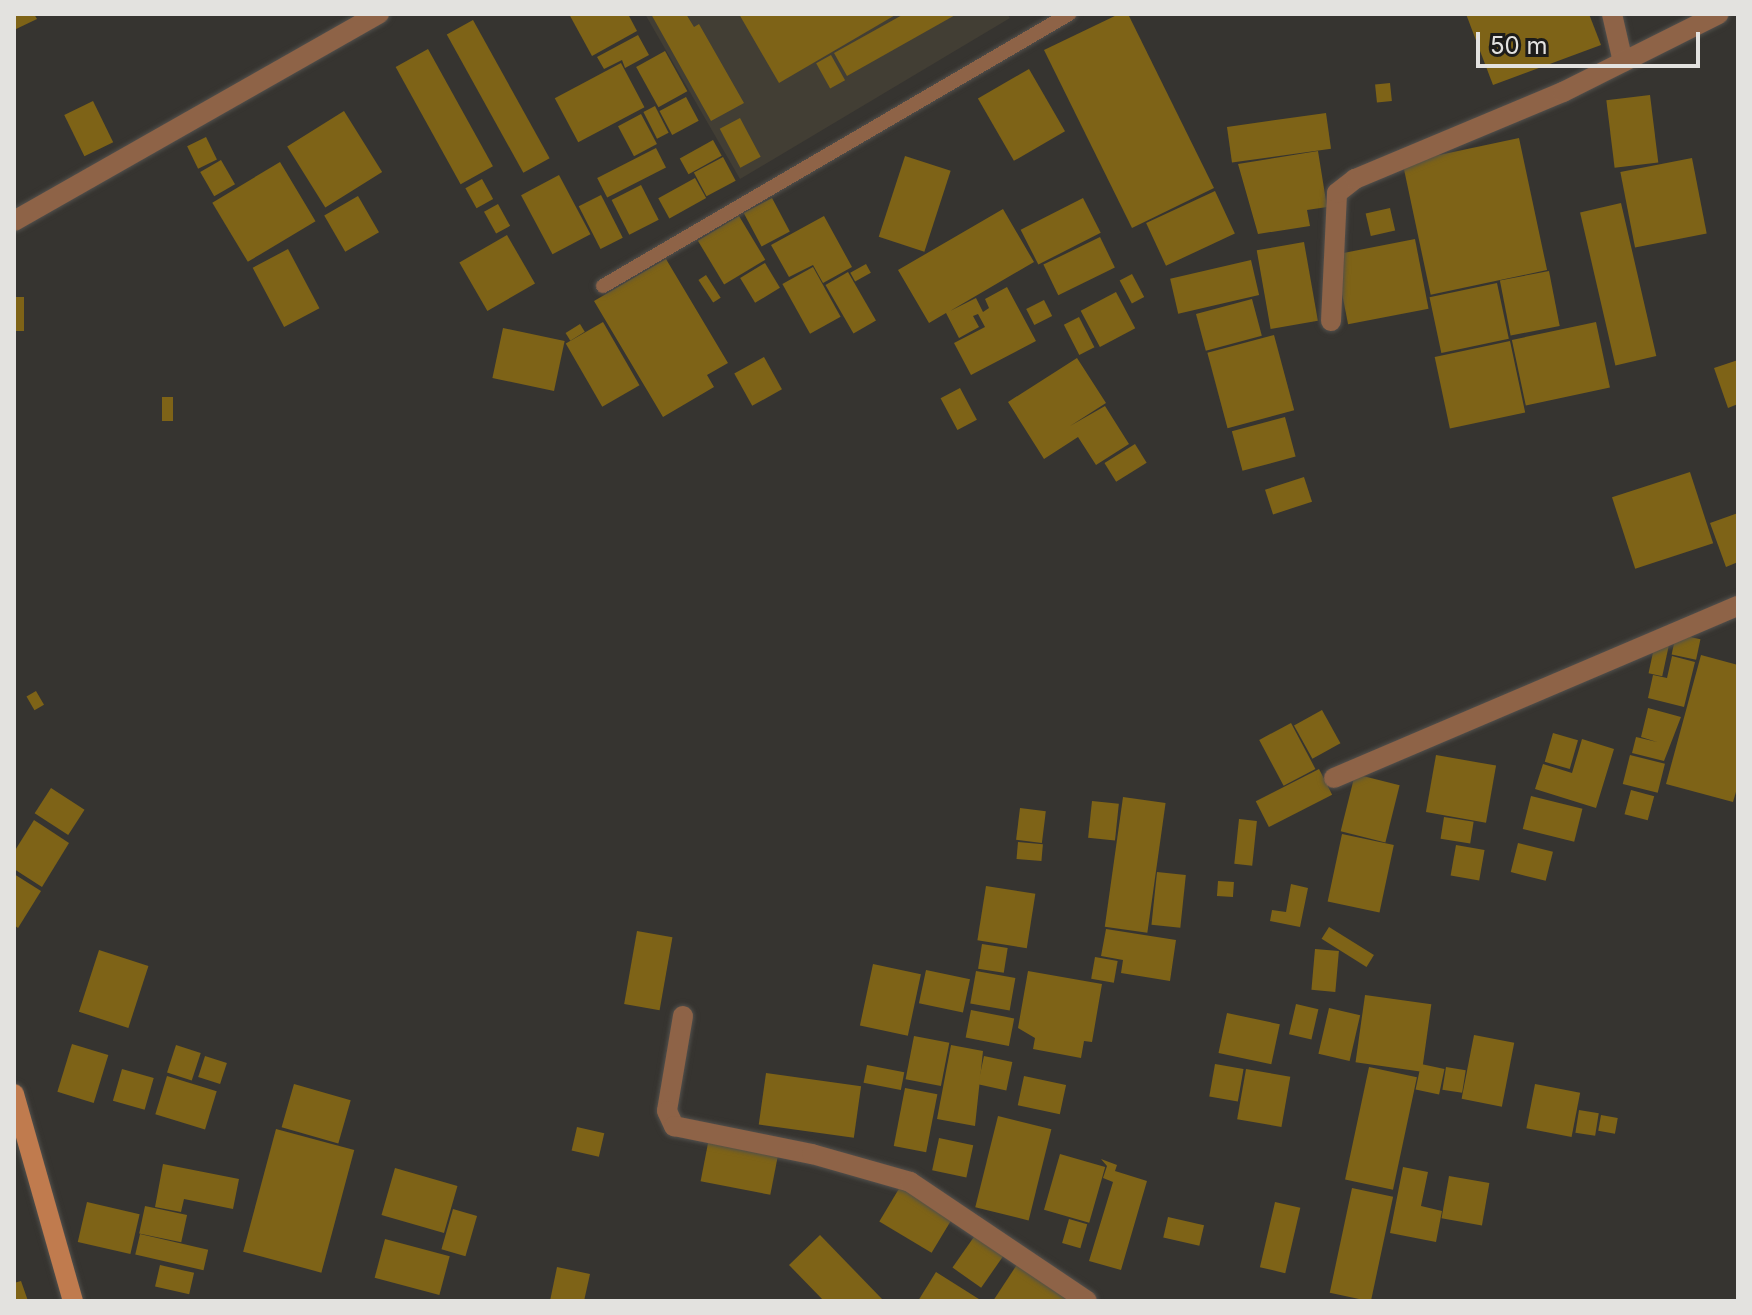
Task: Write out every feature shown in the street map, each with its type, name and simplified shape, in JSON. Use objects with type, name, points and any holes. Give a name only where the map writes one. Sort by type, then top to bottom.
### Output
[{"type":"main road","points":[[14,1094],[73,1301]]},
{"type":"street","points":[[14,221],[379,14]]},
{"type":"street","points":[[1612,14],[1623,62]]},
{"type":"street","points":[[1331,321],[1337,193],[1355,179],[1563,92],[1719,14]]},
{"type":"street","points":[[1334,778],[1738,606]]},
{"type":"street","points":[[683,1016],[667,1111],[674,1126],[812,1154],[910,1182],[1087,1301]]},
{"type":"lane","points":[[603,286],[1069,14]]},
{"type":"shaded area","points":[[645,14],[1007,14],[1010,18],[740,179]]},
{"type":"building","points":[[14,14],[34,14],[37,19],[14,30]]},
{"type":"building","points":[[569,14],[628,14],[637,31],[592,56]]},
{"type":"building","points":[[651,14],[686,14],[694,27],[699,24],[744,103],[711,121]]},
{"type":"building","points":[[739,14],[897,14],[779,83]]},
{"type":"building","points":[[904,14],[957,14],[847,76],[834,53]]},
{"type":"building","points":[[1119,14],[1128,14],[1214,188],[1132,228],[1044,50]]},
{"type":"building","points":[[1466,14],[1589,14],[1601,45],[1493,85]]},
{"type":"building","points":[[473,20],[550,158],[523,173],[447,35]]},
{"type":"building","points":[[638,35],[649,55],[625,68],[622,60],[604,69],[597,57]]},
{"type":"building","points":[[428,49],[493,166],[461,184],[396,67]]},
{"type":"building","points":[[665,51],[687,91],[658,107],[636,67]]},
{"type":"building","points":[[831,55],[845,80],[830,89],[816,63]]},
{"type":"building","points":[[621,63],[644,107],[578,142],[555,98]]},
{"type":"building","points":[[1029,69],[1065,131],[1014,161],[978,98]]},
{"type":"building","points":[[1390,83],[1392,101],[1377,102],[1375,85]]},
{"type":"building","points":[[1650,95],[1658,162],[1615,168],[1606,100]]},
{"type":"building","points":[[686,97],[699,121],[672,135],[660,111]]},
{"type":"building","points":[[93,101],[113,142],[84,156],[64,115]]},
{"type":"building","points":[[655,106],[669,133],[657,139],[643,112]]},
{"type":"building","points":[[344,111],[382,172],[325,208],[287,147]]},
{"type":"building","points":[[1326,113],[1331,149],[1232,163],[1227,127]]},
{"type":"building","points":[[641,114],[657,144],[634,156],[618,126]]},
{"type":"building","points":[[740,118],[761,157],[740,168],[720,129]]},
{"type":"building","points":[[206,137],[217,159],[198,169],[187,146]]},
{"type":"building","points":[[1519,138],[1547,270],[1431,295],[1403,163]]},
{"type":"building","points":[[713,140],[722,156],[688,174],[680,158]]},
{"type":"building","points":[[656,148],[666,168],[607,198],[597,178]]},
{"type":"building","points":[[1318,151],[1327,207],[1307,210],[1310,226],[1258,234],[1238,164]]},
{"type":"building","points":[[905,156],[951,171],[924,252],[879,237]]},
{"type":"building","points":[[723,157],[736,181],[707,196],[694,172]]},
{"type":"building","points":[[1692,158],[1707,234],[1635,248],[1620,172]]},
{"type":"building","points":[[221,160],[235,184],[214,196],[200,172]]},
{"type":"building","points":[[280,162],[316,221],[248,262],[212,203]]},
{"type":"building","points":[[559,175],[590,234],[552,254],[521,195]]},
{"type":"building","points":[[695,178],[706,198],[669,218],[658,198]]},
{"type":"building","points":[[482,179],[493,199],[477,208],[465,188]]},
{"type":"building","points":[[641,185],[659,220],[629,235],[612,200]]},
{"type":"building","points":[[1215,191],[1235,234],[1166,266],[1146,223]]},
{"type":"building","points":[[601,195],[623,238],[601,249],[579,206]]},
{"type":"building","points":[[358,196],[379,232],[345,252],[324,216]]},
{"type":"building","points":[[772,198],[790,232],[762,247],[744,213]]},
{"type":"building","points":[[1083,198],[1101,233],[1038,265],[1021,230]]},
{"type":"building","points":[[1621,203],[1656,356],[1615,365],[1580,212]]},
{"type":"building","points":[[498,204],[510,226],[496,234],[484,212]]},
{"type":"building","points":[[1390,208],[1395,230],[1371,236],[1366,214]]},
{"type":"building","points":[[1003,209],[1034,262],[950,311],[976,298],[983,312],[989,308],[985,299],[1007,287],[1036,341],[971,375],[954,343],[985,327],[978,314],[973,316],[979,327],[959,338],[946,313],[929,323],[898,270]]},
{"type":"building","points":[[739,216],[765,260],[724,284],[698,241]]},
{"type":"building","points":[[824,216],[852,267],[823,283],[813,265],[789,277],[771,245]]},
{"type":"building","points":[[507,235],[535,283],[487,311],[459,262]]},
{"type":"building","points":[[1100,237],[1115,268],[1058,295],[1043,265]]},
{"type":"building","points":[[1415,239],[1429,309],[1348,324],[1335,255]]},
{"type":"building","points":[[1304,242],[1318,321],[1271,329],[1257,250]]},
{"type":"building","points":[[288,249],[319,308],[284,327],[253,268]]},
{"type":"building","points":[[666,259],[728,363],[707,375],[714,387],[663,417],[594,301]]},
{"type":"building","points":[[1251,260],[1259,295],[1178,314],[1170,279]]},
{"type":"building","points":[[765,263],[780,288],[755,303],[740,278]]},
{"type":"building","points":[[866,264],[871,273],[855,281],[850,273]]},
{"type":"building","points":[[813,267],[841,317],[810,334],[782,284]]},
{"type":"building","points":[[1549,271],[1560,326],[1511,336],[1500,281]]},
{"type":"building","points":[[848,272],[876,320],[853,333],[825,285]]},
{"type":"building","points":[[1132,274],[1144,297],[1132,304],[1120,281]]},
{"type":"building","points":[[706,275],[721,298],[713,303],[698,280]]},
{"type":"building","points":[[1497,283],[1509,339],[1441,353],[1430,297]]},
{"type":"building","points":[[1116,292],[1135,328],[1100,347],[1081,311]]},
{"type":"building","points":[[14,297],[24,297],[24,331],[14,331]]},
{"type":"building","points":[[1252,299],[1262,336],[1206,351],[1196,314]]},
{"type":"building","points":[[1044,300],[1052,316],[1034,325],[1026,309]]},
{"type":"building","points":[[1079,317],[1094,347],[1079,355],[1064,325]]},
{"type":"building","points":[[603,322],[640,385],[602,407],[566,344]]},
{"type":"building","points":[[1596,322],[1610,388],[1526,405],[1512,340]]},
{"type":"building","points":[[580,324],[585,332],[570,341],[566,333]]},
{"type":"building","points":[[503,328],[565,341],[554,391],[492,378]]},
{"type":"building","points":[[1274,335],[1294,410],[1228,428],[1207,353]]},
{"type":"building","points":[[1510,341],[1525,412],[1450,428],[1435,357]]},
{"type":"building","points":[[764,357],[782,389],[752,406],[734,373]]},
{"type":"building","points":[[1077,358],[1106,403],[1070,426],[1105,406],[1129,444],[1096,465],[1078,437],[1044,459],[1008,402]]},
{"type":"building","points":[[1738,360],[1738,404],[1728,408],[1714,368]]},
{"type":"building","points":[[960,388],[977,420],[957,430],[941,398]]},
{"type":"building","points":[[162,397],[173,397],[173,421],[162,421]]},
{"type":"building","points":[[1285,417],[1296,457],[1242,471],[1232,431]]},
{"type":"building","points":[[1135,444],[1147,463],[1116,482],[1104,463]]},
{"type":"building","points":[[1690,472],[1713,543],[1635,569],[1612,497]]},
{"type":"building","points":[[1304,477],[1312,502],[1273,514],[1265,490]]},
{"type":"building","points":[[1738,513],[1738,562],[1726,567],[1710,523]]},
{"type":"building","points":[[1676,634],[1700,639],[1696,660],[1672,655]]},
{"type":"building","points":[[1655,643],[1669,646],[1662,676],[1649,673]]},
{"type":"building","points":[[1701,655],[1738,665],[1738,785],[1733,802],[1666,784]]},
{"type":"building","points":[[1672,656],[1695,662],[1684,707],[1648,698],[1653,675],[1667,678]]},
{"type":"building","points":[[36,691],[44,705],[34,710],[26,696]]},
{"type":"building","points":[[1648,708],[1681,717],[1664,761],[1632,753],[1636,737],[1657,742],[1641,737]]},
{"type":"building","points":[[1322,710],[1340,743],[1312,759],[1294,726]]},
{"type":"building","points":[[1291,723],[1315,769],[1284,786],[1259,740]]},
{"type":"building","points":[[1553,733],[1578,740],[1570,769],[1545,762]]},
{"type":"building","points":[[1582,739],[1614,749],[1596,808],[1535,789],[1543,764],[1572,773]]},
{"type":"building","points":[[1436,755],[1496,766],[1486,823],[1426,812]]},
{"type":"building","points":[[1630,755],[1665,764],[1658,793],[1623,784]]},
{"type":"building","points":[[1319,769],[1332,795],[1269,827],[1256,801]]},
{"type":"building","points":[[1355,774],[1400,785],[1385,842],[1341,831]]},
{"type":"building","points":[[51,788],[85,810],[68,835],[35,813]]},
{"type":"building","points":[[1631,790],[1654,796],[1648,820],[1625,814]]},
{"type":"building","points":[[1531,796],[1582,809],[1574,842],[1523,829]]},
{"type":"building","points":[[1123,797],[1166,803],[1147,933],[1105,927]]},
{"type":"building","points":[[1092,801],[1119,804],[1115,841],[1088,838]]},
{"type":"building","points":[[1020,808],[1046,811],[1042,843],[1016,840]]},
{"type":"building","points":[[1444,817],[1474,822],[1470,843],[1441,839]]},
{"type":"building","points":[[1239,819],[1257,821],[1252,866],[1234,864]]},
{"type":"building","points":[[34,820],[69,843],[42,887],[14,869],[14,852]]},
{"type":"building","points":[[1342,834],[1394,845],[1379,913],[1328,901]]},
{"type":"building","points":[[1018,842],[1043,844],[1041,861],[1017,859]]},
{"type":"building","points":[[1518,843],[1553,852],[1546,881],[1511,872]]},
{"type":"building","points":[[1456,845],[1485,850],[1479,881],[1451,876]]},
{"type":"building","points":[[1157,872],[1186,875],[1180,928],[1151,925]]},
{"type":"building","points":[[14,874],[41,891],[18,928],[14,925]]},
{"type":"building","points":[[1218,881],[1234,882],[1233,897],[1217,896]]},
{"type":"building","points":[[1291,884],[1308,888],[1300,927],[1270,921],[1272,910],[1286,912]]},
{"type":"building","points":[[986,886],[1035,894],[1027,948],[977,940]]},
{"type":"building","points":[[1329,927],[1374,955],[1367,967],[1322,939]]},
{"type":"building","points":[[1106,929],[1176,940],[1170,981],[1121,973],[1123,960],[1101,956]]},
{"type":"building","points":[[637,931],[672,937],[660,1010],[624,1004]]},
{"type":"building","points":[[982,944],[1008,948],[1004,973],[978,969]]},
{"type":"building","points":[[1315,949],[1339,951],[1335,992],[1311,990]]},
{"type":"building","points":[[99,950],[148,966],[128,1028],[79,1012]]},
{"type":"building","points":[[1095,957],[1118,961],[1114,983],[1091,979]]},
{"type":"building","points":[[873,964],[921,974],[908,1036],[860,1026]]},
{"type":"building","points":[[926,970],[970,979],[963,1013],[919,1003]]},
{"type":"building","points":[[976,971],[1015,978],[1010,1010],[970,1003]]},
{"type":"building","points":[[1028,971],[1102,984],[1092,1042],[1084,1041],[1081,1058],[1033,1049],[1035,1038],[1018,1028]]},
{"type":"building","points":[[1365,995],[1431,1004],[1422,1072],[1356,1062]]},
{"type":"building","points":[[1296,1004],[1318,1009],[1311,1039],[1289,1034]]},
{"type":"building","points":[[1329,1008],[1360,1015],[1350,1061],[1318,1054]]},
{"type":"building","points":[[971,1010],[1014,1018],[1009,1046],[966,1037]]},
{"type":"building","points":[[1227,1013],[1280,1024],[1271,1064],[1218,1053]]},
{"type":"building","points":[[1474,1035],[1514,1043],[1502,1107],[1462,1099]]},
{"type":"building","points":[[914,1036],[949,1043],[941,1086],[906,1079]]},
{"type":"building","points":[[72,1044],[108,1055],[94,1103],[57,1092]]},
{"type":"building","points":[[176,1045],[201,1053],[192,1081],[167,1073]]},
{"type":"building","points":[[951,1045],[983,1051],[975,1126],[937,1119]]},
{"type":"building","points":[[205,1056],[227,1063],[220,1084],[198,1077]]},
{"type":"building","points":[[984,1056],[1012,1062],[1006,1090],[978,1084]]},
{"type":"building","points":[[1215,1064],[1244,1069],[1238,1102],[1209,1096]]},
{"type":"building","points":[[1421,1064],[1444,1069],[1439,1094],[1416,1089]]},
{"type":"building","points":[[867,1065],[904,1072],[901,1090],[864,1083]]},
{"type":"building","points":[[1369,1067],[1417,1077],[1393,1190],[1345,1179]]},
{"type":"building","points":[[1446,1067],[1466,1070],[1462,1093],[1442,1090]]},
{"type":"building","points":[[122,1069],[154,1078],[145,1110],[113,1101]]},
{"type":"building","points":[[1246,1069],[1290,1077],[1281,1127],[1237,1119]]},
{"type":"building","points":[[766,1073],[861,1086],[854,1138],[759,1124]]},
{"type":"building","points":[[167,1076],[217,1091],[205,1129],[155,1114]]},
{"type":"building","points":[[1024,1076],[1066,1085],[1060,1114],[1018,1105]]},
{"type":"building","points":[[294,1084],[351,1100],[338,1144],[282,1127]]},
{"type":"building","points":[[1535,1084],[1580,1093],[1572,1137],[1526,1128]]},
{"type":"building","points":[[905,1088],[937,1094],[926,1152],[894,1146]]},
{"type":"building","points":[[1579,1110],[1599,1113],[1595,1136],[1575,1133]]},
{"type":"building","points":[[1601,1115],[1618,1118],[1615,1134],[1598,1131]]},
{"type":"building","points":[[998,1116],[1051,1129],[1029,1221],[975,1207]]},
{"type":"building","points":[[577,1127],[604,1133],[599,1157],[572,1150]]},
{"type":"building","points":[[276,1129],[354,1150],[321,1273],[243,1252]]},
{"type":"building","points":[[709,1138],[779,1152],[770,1195],[701,1181]]},
{"type":"building","points":[[939,1138],[973,1145],[966,1178],[932,1170]]},
{"type":"building","points":[[1060,1154],[1105,1167],[1089,1223],[1044,1210]]},
{"type":"building","points":[[1101,1159],[1117,1165],[1115,1171],[1147,1181],[1121,1270],[1089,1261],[1113,1182],[1103,1178],[1107,1166]]},
{"type":"building","points":[[163,1164],[239,1179],[233,1209],[184,1199],[181,1212],[155,1207]]},
{"type":"building","points":[[1403,1167],[1428,1172],[1421,1206],[1442,1211],[1436,1242],[1390,1233]]},
{"type":"building","points":[[395,1168],[457,1186],[444,1233],[381,1215]]},
{"type":"building","points":[[1449,1176],[1489,1183],[1482,1225],[1442,1218]]},
{"type":"building","points":[[903,1182],[955,1213],[932,1253],[879,1221]]},
{"type":"building","points":[[1352,1188],[1393,1197],[1371,1301],[1330,1293]]},
{"type":"building","points":[[87,1202],[140,1214],[130,1254],[78,1242]]},
{"type":"building","points":[[1275,1202],[1300,1208],[1285,1273],[1260,1267]]},
{"type":"building","points":[[145,1206],[187,1215],[181,1242],[139,1233]]},
{"type":"building","points":[[453,1209],[477,1216],[465,1256],[441,1249]]},
{"type":"building","points":[[1168,1217],[1204,1225],[1199,1246],[1163,1237]]},
{"type":"building","points":[[1069,1219],[1087,1224],[1080,1248],[1062,1243]]},
{"type":"building","points":[[140,1234],[208,1250],[203,1270],[135,1254]]},
{"type":"building","points":[[976,1234],[1005,1254],[981,1288],[952,1268]]},
{"type":"building","points":[[820,1235],[881,1301],[824,1301],[789,1265]]},
{"type":"building","points":[[385,1239],[450,1256],[439,1295],[375,1278]]},
{"type":"building","points":[[1018,1263],[1077,1301],[993,1301]]},
{"type":"building","points":[[160,1265],[194,1273],[189,1294],[155,1286]]},
{"type":"building","points":[[557,1267],[590,1274],[584,1301],[550,1301]]},
{"type":"building","points":[[936,1272],[982,1301],[918,1301]]},
{"type":"building","points":[[21,1281],[28,1301],[14,1301],[14,1283]]}]
